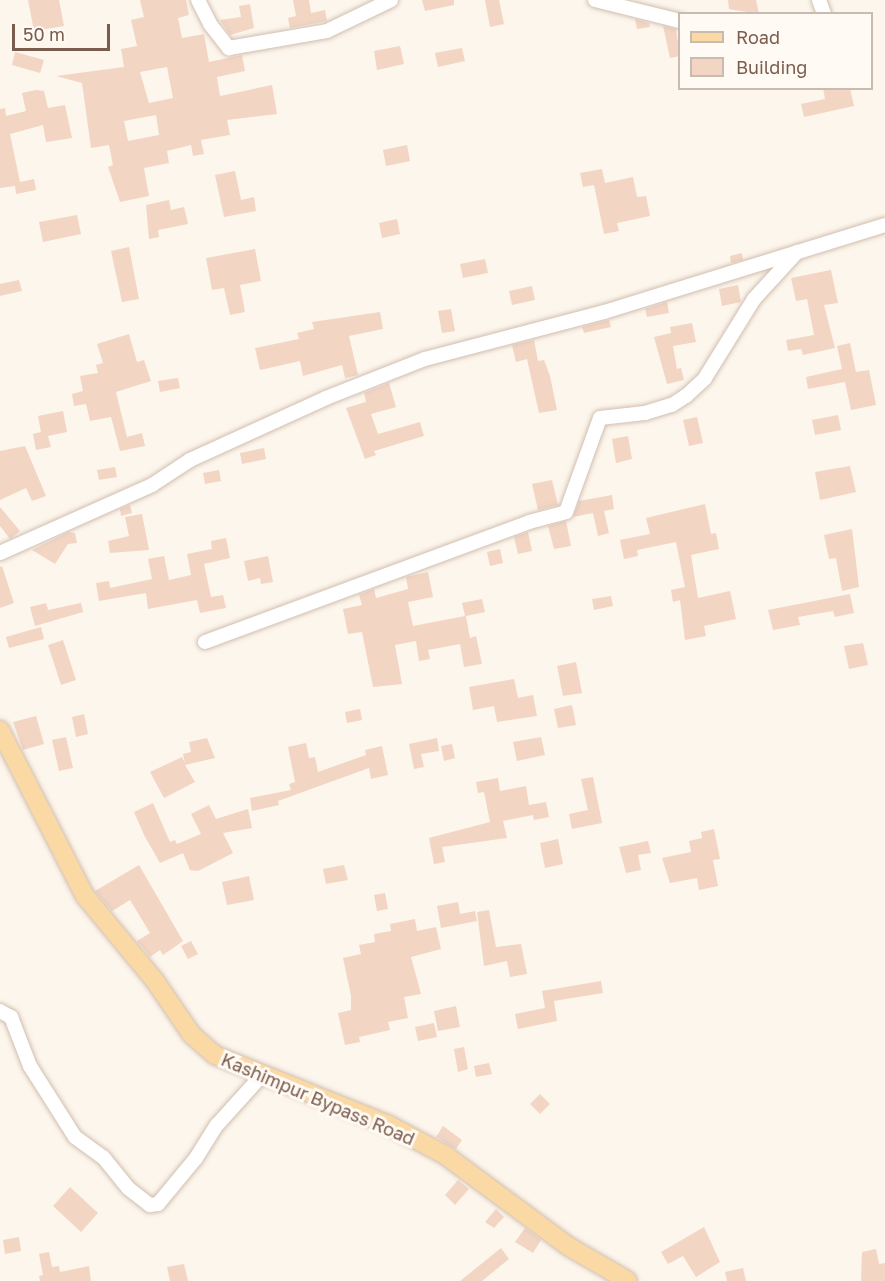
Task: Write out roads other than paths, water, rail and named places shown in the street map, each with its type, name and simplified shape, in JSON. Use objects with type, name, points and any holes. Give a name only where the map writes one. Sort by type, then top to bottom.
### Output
[{"type":"main road","name":"Kashimpur Bypass Road","points":[[0,730],[85,896],[156,981],[192,1035],[215,1055],[387,1124],[445,1155],[568,1246],[628,1281]]},
{"type":"street","points":[[198,0],[210,24],[229,48],[327,31],[391,0]]},
{"type":"street","points":[[595,0],[678,21]]},
{"type":"street","points":[[0,554],[152,485],[190,460],[326,398],[425,359],[604,312],[885,225]]},
{"type":"street","points":[[205,642],[529,522],[566,512],[600,418],[645,413],[672,405],[686,396],[705,378],[754,299],[798,251]]},
{"type":"street","points":[[0,1011],[10,1017],[30,1066],[75,1137],[103,1156],[128,1188],[150,1205],[158,1204],[196,1158],[217,1125],[262,1075]]}]
